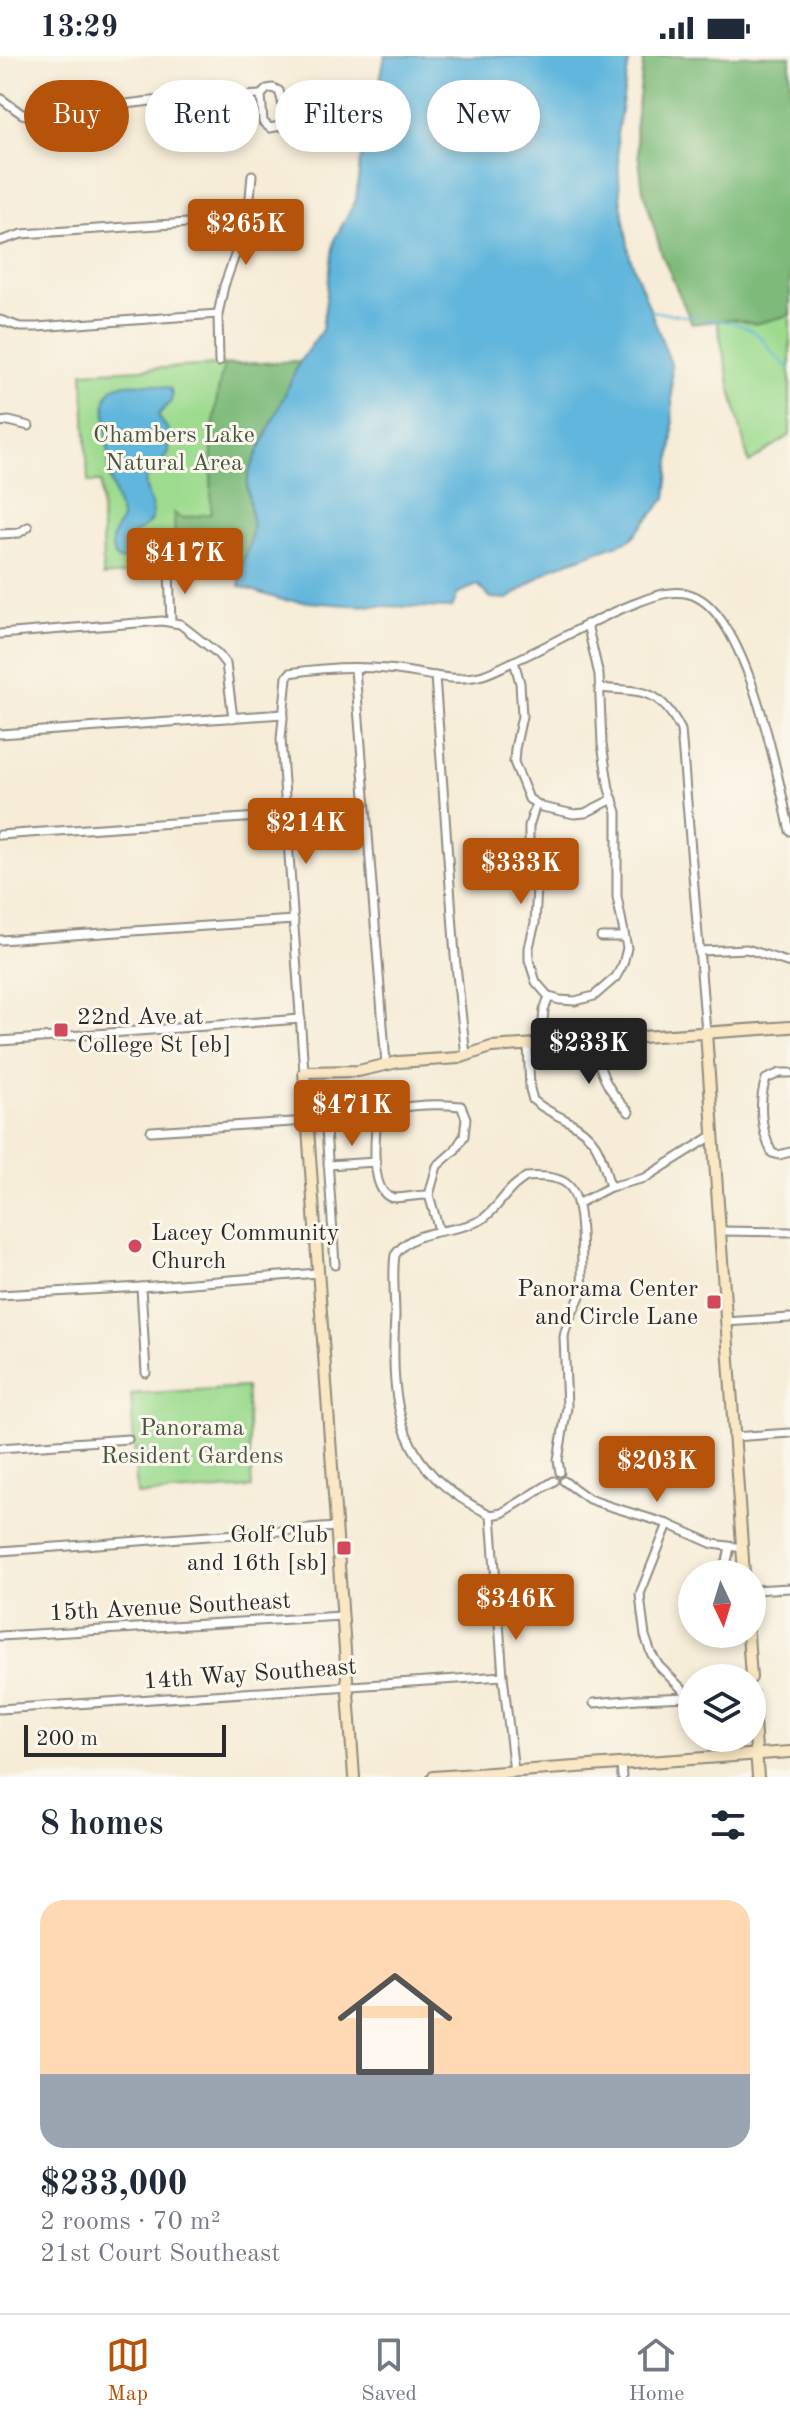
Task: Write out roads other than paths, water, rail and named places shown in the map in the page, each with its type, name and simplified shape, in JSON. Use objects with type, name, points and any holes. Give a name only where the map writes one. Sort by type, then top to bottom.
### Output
[{"type":"street","points":[[267,89],[279,91],[283,110],[280,126],[270,128],[263,122],[261,95],[267,89]]},
{"type":"street","points":[[0,98],[24,115]]},
{"type":"street","points":[[219,362],[218,314],[224,286],[248,219],[252,175]]},
{"type":"street","points":[[0,241],[22,234],[248,219]]},
{"type":"street","points":[[1,323],[37,327],[218,314]]},
{"type":"street","points":[[0,422],[29,426]]},
{"type":"street","points":[[0,534],[19,533],[28,527]]},
{"type":"street","points":[[169,572],[171,622]]},
{"type":"street","points":[[354,1777],[281,739],[287,677],[290,673],[391,669],[469,678],[514,661],[635,603],[674,592],[690,594],[714,610],[731,634],[754,689],[790,831]]},
{"type":"street","points":[[0,634],[171,622],[180,624],[226,664],[233,718]]},
{"type":"street","points":[[536,804],[529,826],[529,846],[534,857],[537,887],[529,960],[536,982],[549,997],[583,1001],[604,989],[616,977],[627,948],[617,897],[617,812],[602,744],[596,654],[587,624]]},
{"type":"street","points":[[514,661],[520,683],[522,716],[514,762],[529,799],[536,804],[574,814],[585,813],[613,799]]},
{"type":"street","points":[[355,669],[386,1064]]},
{"type":"street","points":[[435,676],[455,956],[466,1056]]},
{"type":"street","points":[[599,688],[645,693],[659,699],[672,713],[681,730],[743,1560]]},
{"type":"street","points":[[0,734],[283,714]]},
{"type":"street","points":[[0,835],[286,815]]},
{"type":"street","points":[[0,940],[294,920]]},
{"type":"street","points":[[601,937],[624,937]]},
{"type":"street","points":[[699,951],[747,949],[790,963]]},
{"type":"street","points":[[541,1043],[544,1010],[549,997]]},
{"type":"street","points":[[0,1041],[301,1019]]},
{"type":"street","points":[[304,1072],[358,1071],[386,1064],[466,1056],[482,1049],[528,1044],[790,1027],[790,1033]]},
{"type":"street","points":[[596,1040],[602,1078],[629,1112]]},
{"type":"street","points":[[528,1044],[533,1100],[584,1130],[594,1140],[610,1187]]},
{"type":"street","points":[[790,1073],[780,1073],[766,1079],[761,1091],[761,1110],[772,1153],[790,1152]]},
{"type":"street","points":[[324,1099],[335,1265]]},
{"type":"street","points":[[429,1195],[389,1197],[384,1191],[377,1176],[376,1162],[377,1118],[385,1111],[437,1104],[461,1106],[466,1118],[464,1136],[455,1150],[437,1166],[429,1195],[439,1230]]},
{"type":"street","points":[[151,1131],[308,1121]]},
{"type":"street","points":[[579,1203],[610,1187],[645,1178],[712,1136]]},
{"type":"street","points":[[328,1165],[376,1162]]},
{"type":"street","points":[[554,1481],[502,1513],[491,1515],[445,1487],[429,1470],[412,1448],[397,1408],[393,1341],[395,1255],[400,1247],[416,1237],[480,1220],[526,1177],[556,1179],[568,1185],[579,1203],[583,1288],[580,1301],[565,1328],[567,1407],[558,1460],[560,1472]]},
{"type":"street","points":[[719,1231],[790,1232]]},
{"type":"street","points":[[0,1295],[318,1273]]},
{"type":"street","points":[[141,1287],[146,1373]]},
{"type":"street","points":[[725,1322],[790,1318]]},
{"type":"street","points":[[733,1437],[790,1433]]},
{"type":"street","points":[[0,1448],[128,1439]]},
{"type":"street","points":[[564,1481],[589,1499],[668,1524],[713,1544],[743,1548]]},
{"type":"street","points":[[491,1515],[514,1772]]},
{"type":"street","points":[[668,1524],[640,1594],[645,1636],[651,1653],[678,1685]]},
{"type":"street","points":[[0,1551],[336,1527]]},
{"type":"street","points":[[727,1560],[730,1547]]},
{"type":"street","points":[[766,1589],[790,1588]]},
{"type":"street","name":"15th Avenue Southeast","points":[[0,1636],[342,1616]]},
{"type":"street","name":"14th Way Southeast","points":[[0,1709],[503,1676]]},
{"type":"street","points":[[594,1703],[678,1698]]},
{"type":"street","points":[[433,1777],[490,1776],[621,1763],[790,1752]]},
{"type":"street","points":[[756,1754],[758,1777]]},
{"type":"street","points":[[621,1763],[622,1777]]},
{"type":"water","points":[[385,56],[630,56],[617,134],[620,196],[630,257],[671,364],[673,435],[666,498],[630,540],[554,567],[508,599],[491,598],[478,585],[458,593],[452,608],[347,605],[282,600],[239,586],[253,527],[247,486],[249,472],[300,361],[322,330],[334,240],[356,200],[363,152],[411,152],[411,80],[380,80]]},
{"type":"water","points":[[152,384],[170,388],[172,393],[171,401],[158,416],[169,431],[168,452],[158,470],[146,478],[145,484],[152,517],[133,535],[151,551],[153,558],[118,560],[112,540],[122,520],[110,477],[105,405],[107,396],[115,386]]},
{"type":"waterway","points":[[651,311],[697,318]]},
{"type":"waterway","points":[[704,319],[747,328],[790,368]]},
{"type":"place","name":"22nd Ave at College St [eb]","points":[[61,1030]]},
{"type":"place","name":"Lacey Community Church","points":[[135,1246]]},
{"type":"place","name":"Panorama Center and Circle Lane","points":[[714,1302]]},
{"type":"place","name":"Golf Club and 16th [sb]","points":[[344,1548]]},
{"type":"park label","name":"Chambers Lake Natural Area","points":[[174,448]]},
{"type":"park label","name":"Panorama Resident Gardens","points":[[192,1441]]}]
